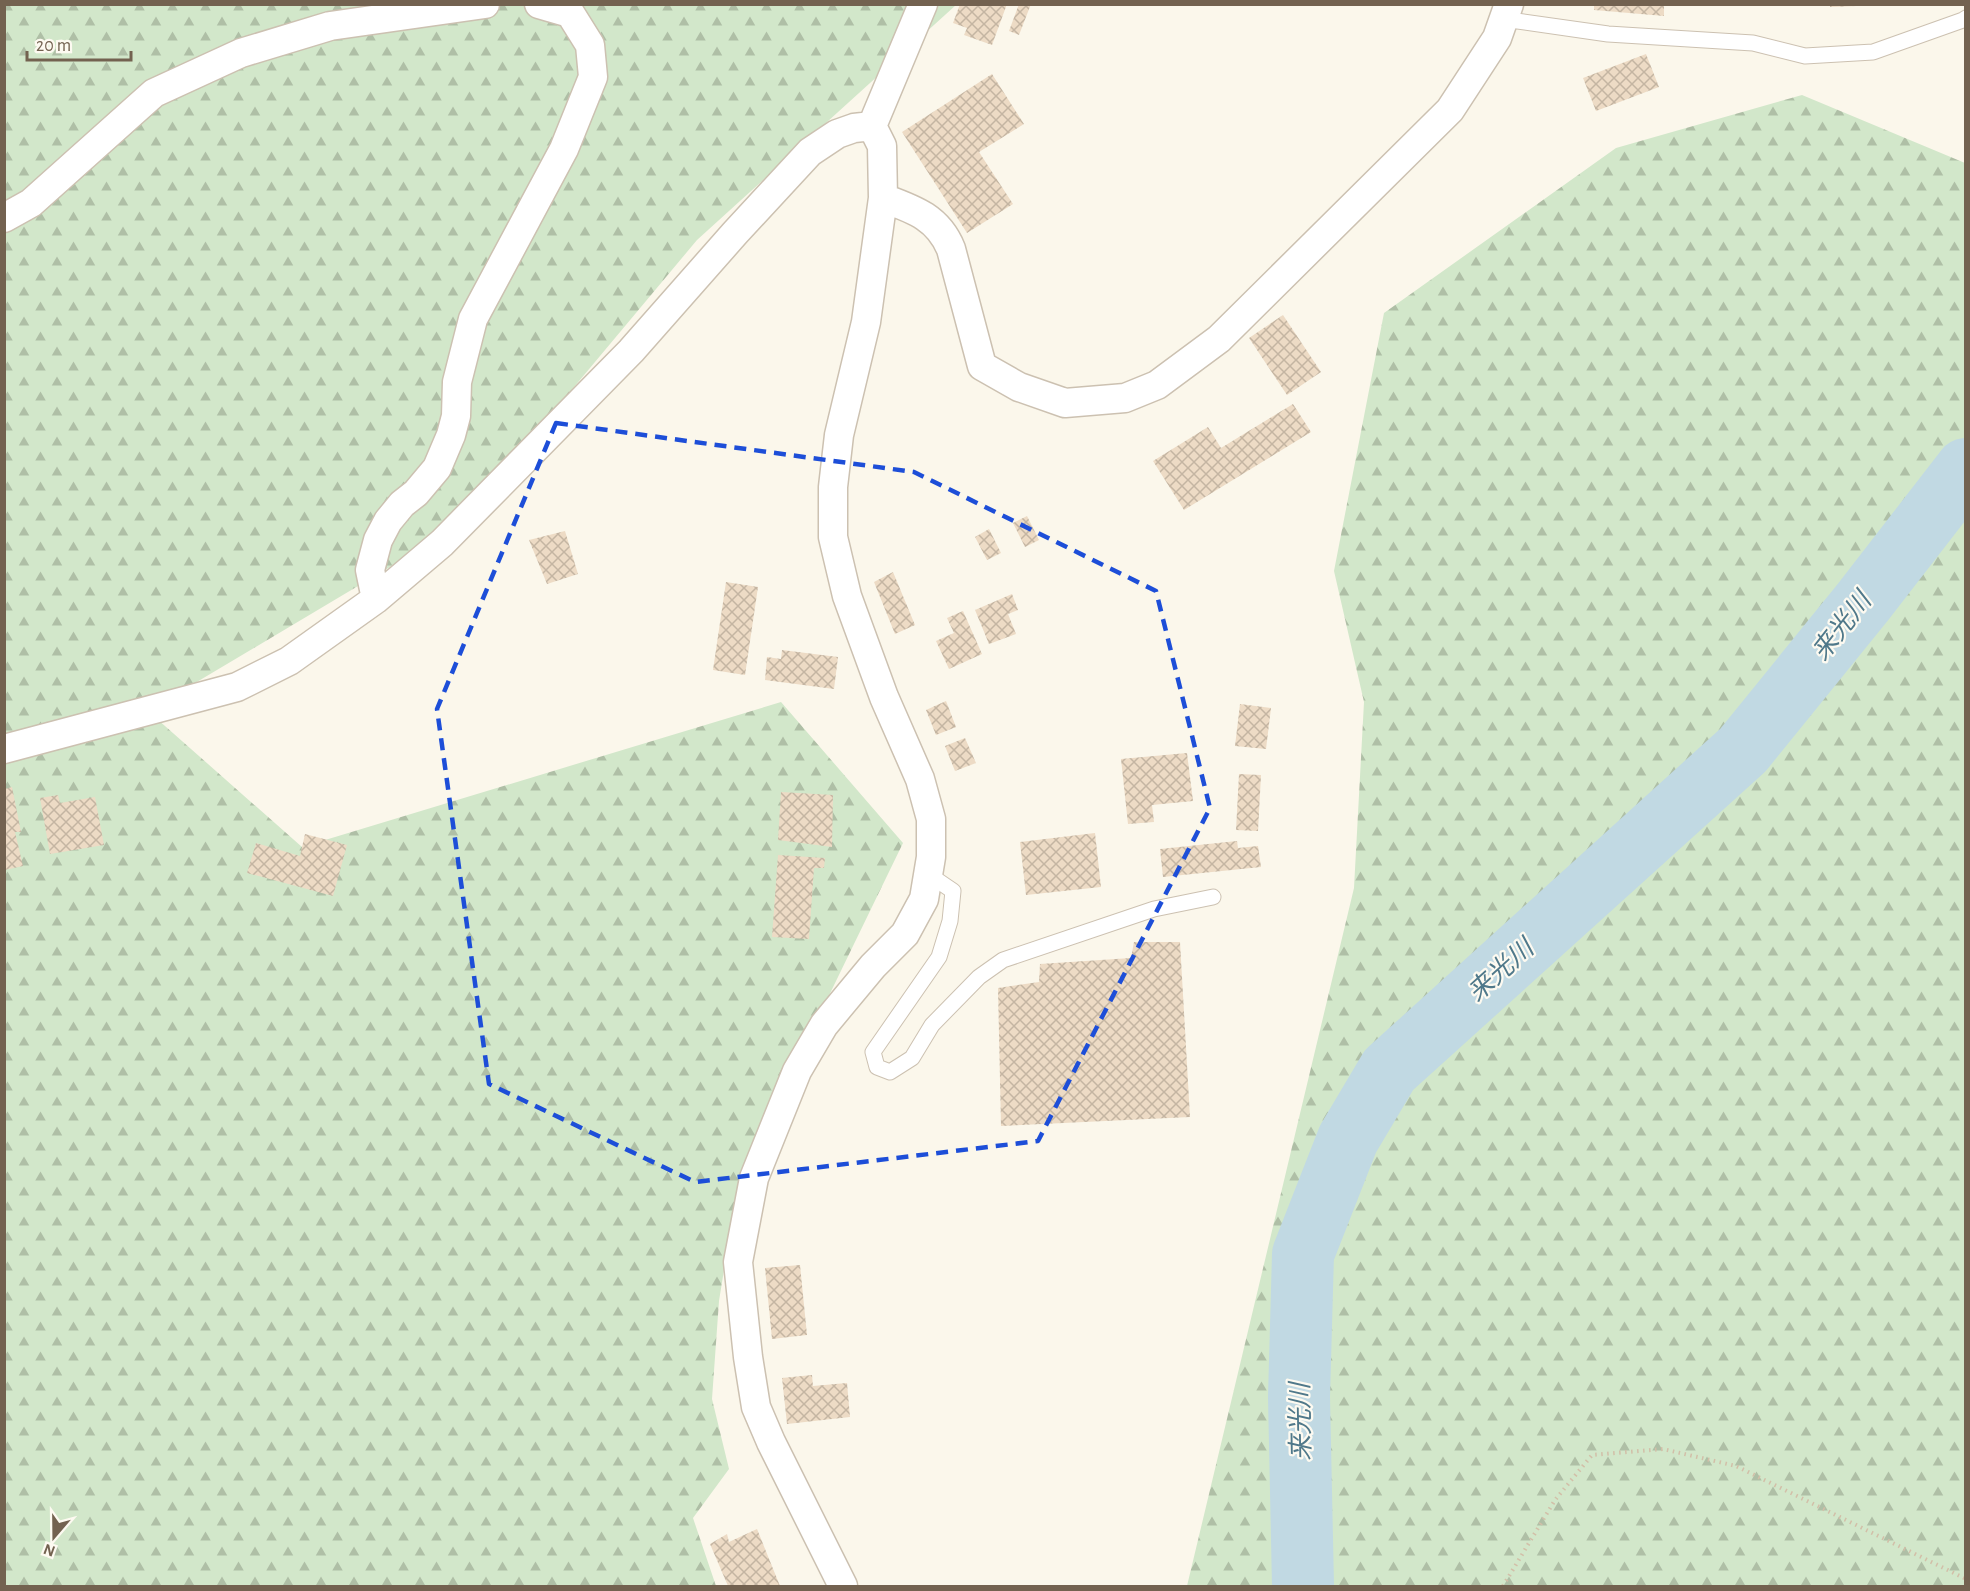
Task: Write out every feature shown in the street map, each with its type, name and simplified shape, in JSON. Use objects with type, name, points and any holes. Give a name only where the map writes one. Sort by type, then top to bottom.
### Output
[{"type":"street","points":[[4,218],[31,203],[154,93],[241,53],[330,26],[484,4]]},
{"type":"street","points":[[376,599],[370,570],[378,540],[388,521],[437,468],[451,435],[456,416],[457,382],[472,319],[564,149],[593,77],[590,45],[570,12],[539,4]]},
{"type":"street","points":[[843,1587],[756,1407],[746,1346],[738,1262],[754,1178],[797,1071],[824,1024],[873,966],[905,934],[924,899],[931,857],[931,819],[920,779],[884,697],[847,596],[833,537],[833,487],[839,435],[866,322],[883,198],[882,146],[872,126],[923,4]]},
{"type":"street","points":[[883,198],[913,209],[945,234],[982,366],[1019,387],[1065,403],[1125,398],[1157,386],[1219,339],[1450,110],[1497,38],[1506,12]]},
{"type":"street","points":[[4,749],[237,687],[289,661],[376,599],[442,543],[631,351],[810,152],[837,134],[854,128],[872,126]]},
{"type":"lane","points":[[1506,12],[1608,34],[1753,43],[1805,56],[1874,52],[1965,18]]},
{"type":"lane","points":[[928,874],[954,891],[950,921],[939,957],[873,1052],[877,1067],[890,1072],[912,1058],[932,1025],[979,976],[1003,960],[1154,909],[1213,897]]},
{"type":"path","points":[[1503,1587],[1556,1500],[1592,1455],[1663,1449],[1736,1466],[1965,1579]]},
{"type":"highlighted area","points":[[556,423],[914,472],[1156,591],[1210,808],[1038,1141],[695,1182],[489,1084],[437,709]]},
{"type":"green space","points":[[5,5],[956,5],[697,240],[457,527],[148,711],[302,847],[781,702],[903,843],[738,1183],[719,1301],[712,1399],[729,1469],[693,1518],[716,1586],[5,1586]]},
{"type":"green space","points":[[1802,95],[1965,163],[1965,1586],[1187,1586],[1354,888],[1364,702],[1334,571],[1384,313],[1616,148]]},
{"type":"building","points":[[960,4],[1007,4],[992,45],[964,35],[967,28],[953,23]]},
{"type":"building","points":[[1019,4],[1031,4],[1019,35],[1009,31]]},
{"type":"building","points":[[1594,4],[1664,4],[1664,16],[1594,10]]},
{"type":"building","points":[[1830,4],[1856,4],[1856,6],[1830,7]]},
{"type":"building","points":[[1646,54],[1659,87],[1596,111],[1583,78]]},
{"type":"building","points":[[992,74],[1024,124],[979,152],[1013,204],[967,233],[902,132]]},
{"type":"building","points":[[1283,315],[1321,372],[1287,395],[1249,338]]},
{"type":"building","points":[[1293,404],[1311,432],[1184,510],[1153,461],[1208,427],[1221,448]]},
{"type":"building","points":[[1027,516],[1039,540],[1025,547],[1013,523]]},
{"type":"building","points":[[989,529],[1001,553],[987,560],[975,537]]},
{"type":"building","points":[[565,531],[578,574],[547,584],[529,540]]},
{"type":"building","points":[[893,572],[915,625],[895,634],[874,582]]},
{"type":"building","points":[[726,582],[758,587],[745,675],[713,670]]},
{"type":"building","points":[[1012,594],[1018,610],[1008,614],[1016,634],[989,644],[975,610]]},
{"type":"building","points":[[963,611],[982,654],[949,669],[936,641],[954,633],[947,618]]},
{"type":"building","points":[[782,650],[838,657],[834,689],[765,680],[767,657],[781,659]]},
{"type":"building","points":[[946,701],[956,727],[936,735],[926,710]]},
{"type":"building","points":[[1240,704],[1271,708],[1266,749],[1235,746]]},
{"type":"building","points":[[965,738],[976,763],[955,771],[945,746]]},
{"type":"building","points":[[1187,753],[1193,801],[1152,805],[1154,822],[1128,824],[1121,759]]},
{"type":"building","points":[[1239,774],[1261,775],[1258,831],[1236,830]]},
{"type":"building","points":[[12,787],[21,832],[15,832],[23,866],[5,870],[5,789]]},
{"type":"building","points":[[781,792],[833,795],[832,847],[778,840]]},
{"type":"building","points":[[58,795],[60,803],[95,797],[104,845],[50,854],[40,798]]},
{"type":"building","points":[[1095,833],[1101,887],[1026,895],[1020,842]]},
{"type":"building","points":[[305,834],[347,845],[333,896],[247,873],[256,843],[300,856]]},
{"type":"building","points":[[1237,841],[1238,848],[1258,846],[1261,867],[1163,877],[1160,849]]},
{"type":"building","points":[[778,855],[825,858],[824,868],[814,868],[809,939],[772,937]]},
{"type":"building","points":[[1134,942],[1180,942],[1190,1117],[1001,1126],[998,988],[1039,982],[1040,964],[1131,958]]},
{"type":"building","points":[[800,1265],[807,1335],[772,1339],[765,1268]]},
{"type":"building","points":[[812,1375],[813,1386],[847,1383],[850,1417],[787,1424],[782,1378]]},
{"type":"building","points":[[757,1529],[780,1586],[728,1586],[710,1544],[727,1534],[729,1542]]},
{"type":"waterway","name":"来光川","points":[[1303,1586],[1299,1397],[1303,1254],[1348,1139],[1389,1070],[1743,750],[1863,602],[1966,469]]}]
